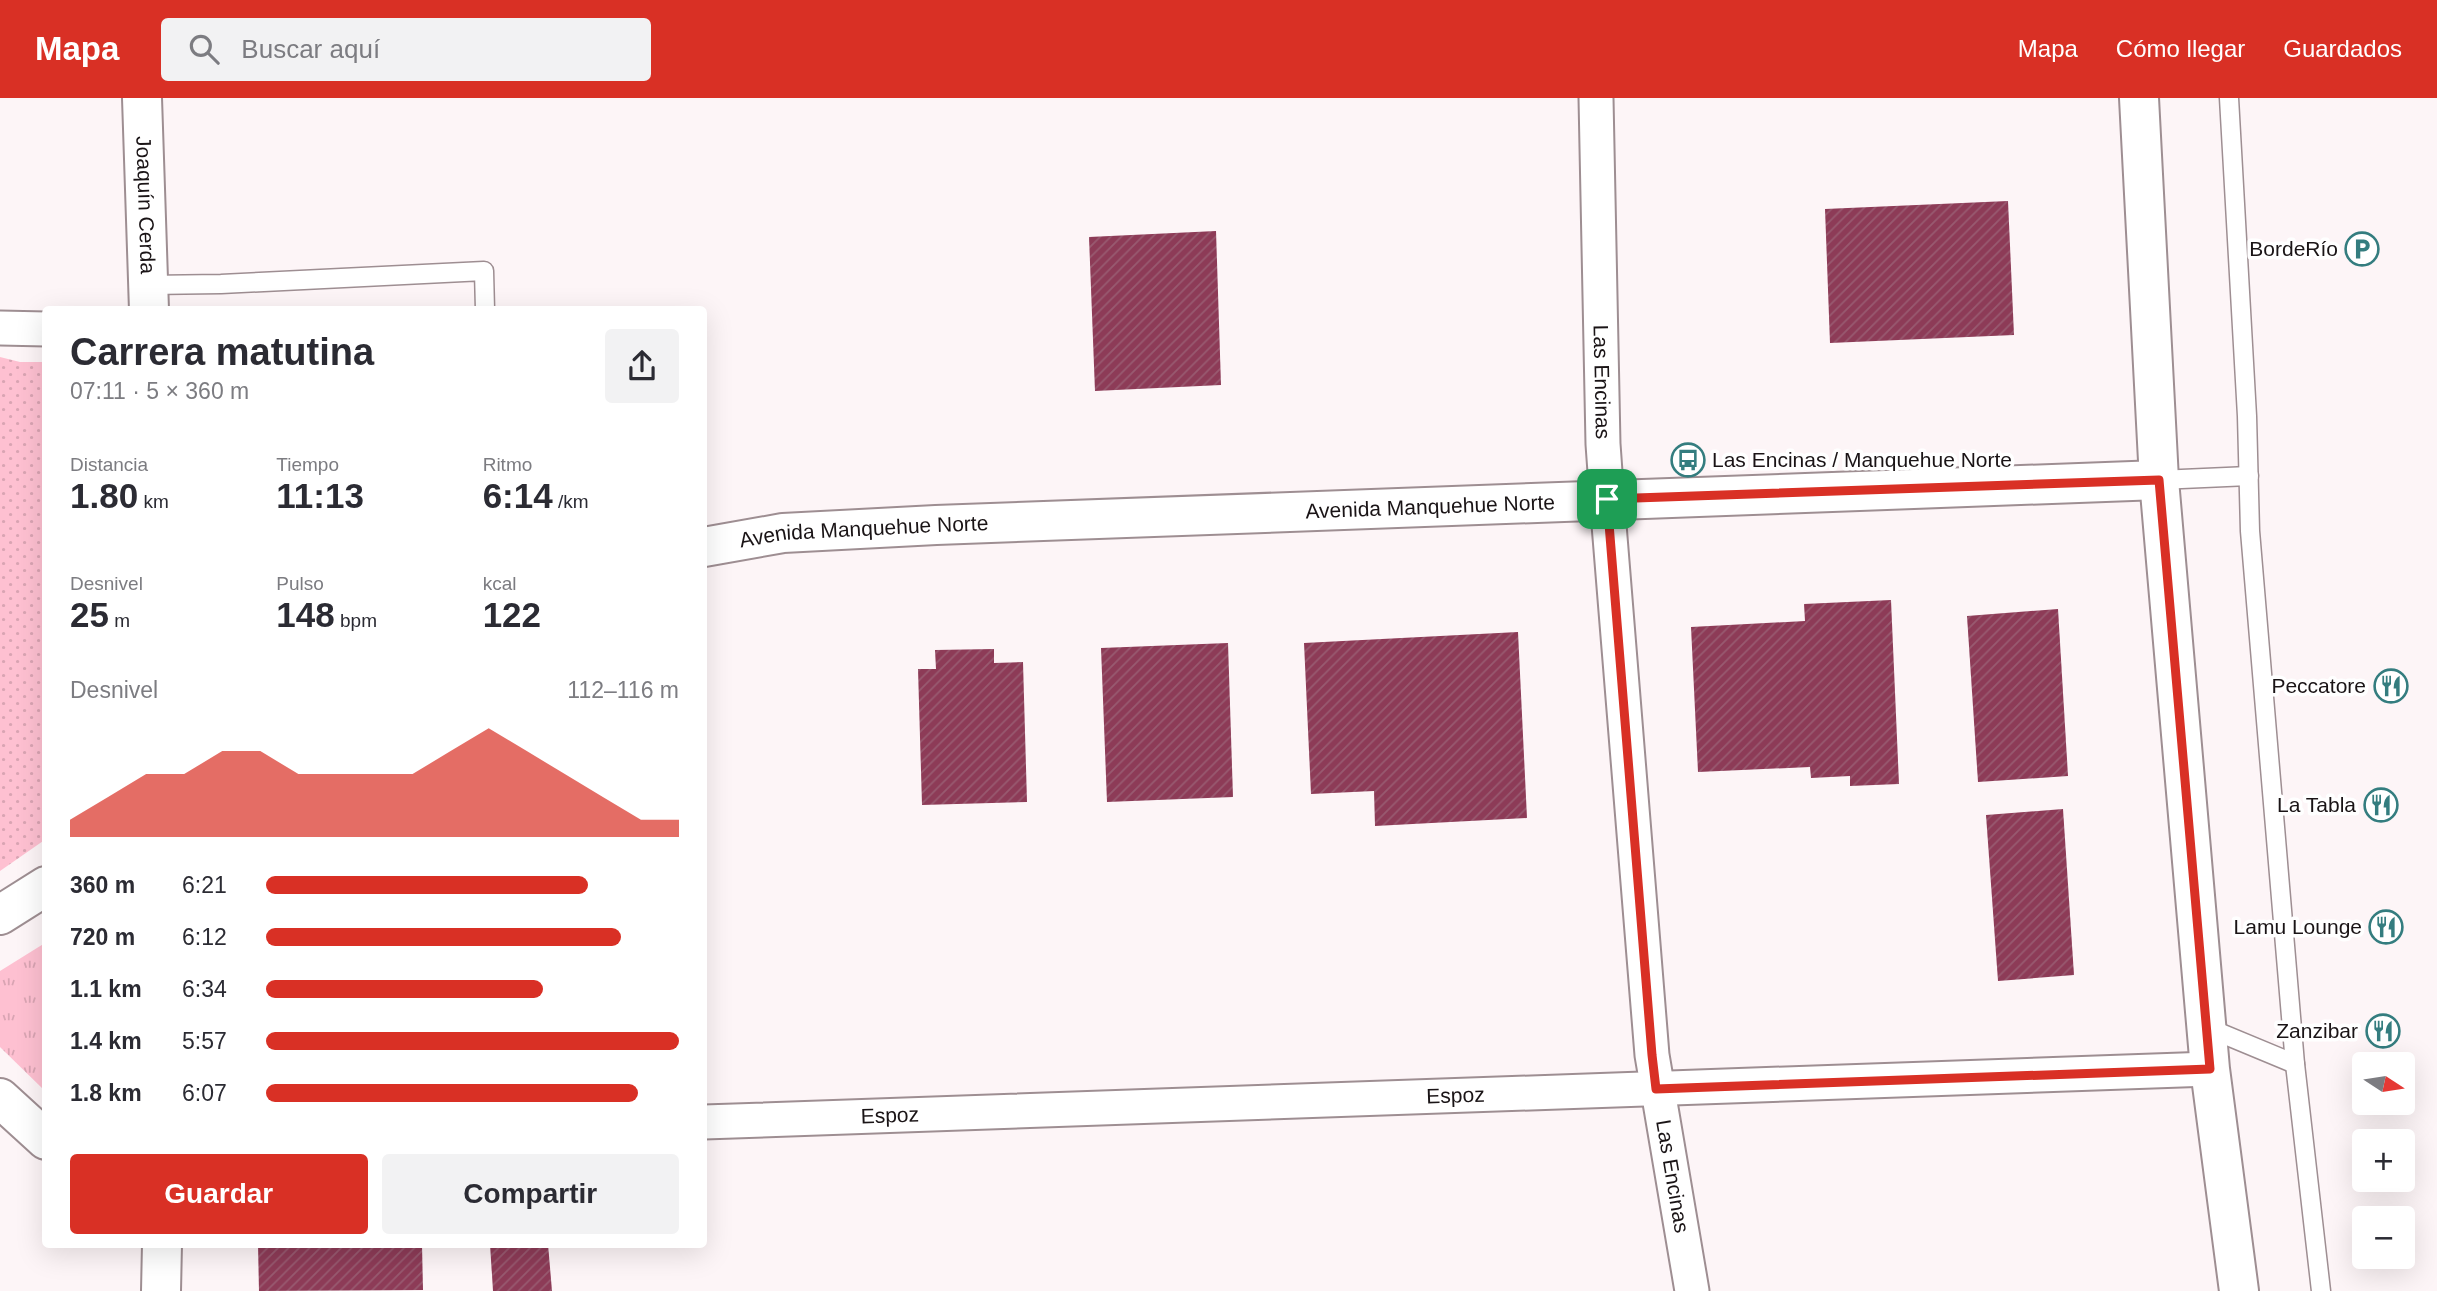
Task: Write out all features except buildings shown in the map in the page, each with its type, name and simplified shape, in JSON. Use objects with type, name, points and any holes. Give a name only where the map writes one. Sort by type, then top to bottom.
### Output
[{"type":"street","name":"Joaquín Cerda","points":[[142,98],[149,297]]},
{"type":"street","name":"Las Encinas","points":[[1595,98],[1603,444],[1652,1055],[1692,1291]]},
{"type":"street","points":[[2138,98],[2159,480],[2210,1069],[2239,1291]]},
{"type":"street","points":[[0,328],[42,329]]},
{"type":"street","name":"Avenida Manquehue Norte","points":[[707,546],[783,533],[1607,499],[2159,480]]},
{"type":"street","points":[[0,915],[42,889]]},
{"type":"street","name":"Espoz","points":[[707,1122],[2210,1069]]},
{"type":"street","points":[[0,1098],[42,1136]]},
{"type":"street","points":[[161,1291],[162,1248]]},
{"type":"lane","points":[[2230,98],[2250,531],[2295,1064],[2321,1291]]},
{"type":"lane","points":[[149,297],[221,284],[484,271],[485,306]]},
{"type":"lane","points":[[2159,480],[2249,477]]},
{"type":"lane","points":[[2206,1027],[2295,1064]]},
{"type":"green space","points":[[0,357],[20,362],[42,362],[42,842],[0,871]]},
{"type":"green space","points":[[42,945],[42,1088],[0,1047],[0,971]]},
{"type":"place","name":"BordeRío","points":[[2362,249]]},
{"type":"place","name":"Las Encinas / Manquehue Norte","points":[[1688,460]]},
{"type":"place","name":"Peccatore","points":[[2391,686]]},
{"type":"place","name":"La Tabla","points":[[2381,805]]},
{"type":"place","name":"Lamu Lounge","points":[[2386,927]]},
{"type":"place","name":"Zanzibar","points":[[2383,1031]]},
{"type":"route","points":[[2159,480],[2210,1069],[1656,1089],[1607,499],[2159,480]]}]
